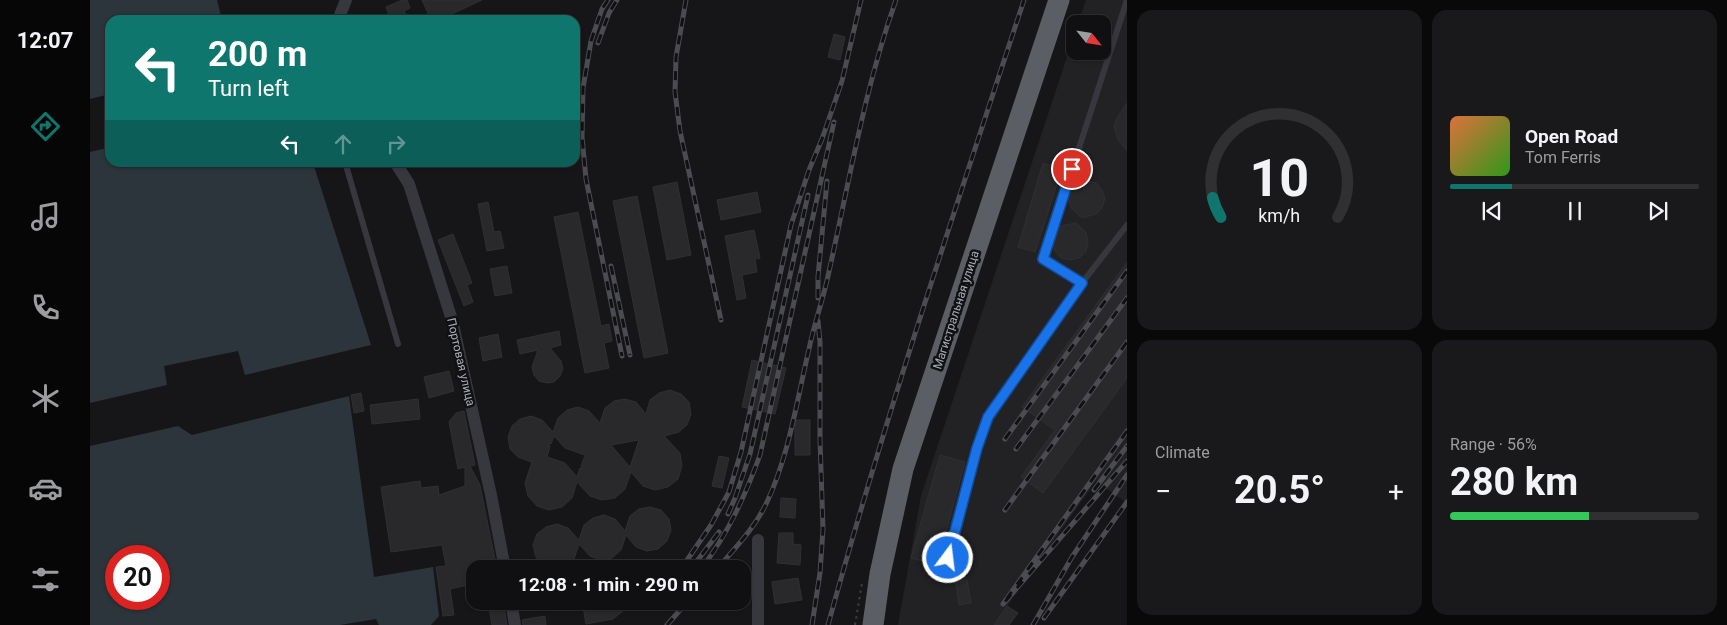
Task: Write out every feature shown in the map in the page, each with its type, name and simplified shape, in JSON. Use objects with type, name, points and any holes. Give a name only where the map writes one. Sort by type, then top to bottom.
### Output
[{"type":"highway","name":"Магистральная улица","points":[[873,625],[880,574],[903,469],[1059,0]]},
{"type":"street","points":[[340,15],[346,0]]},
{"type":"street","name":"Портовая улица","points":[[398,167],[409,184],[452,320],[491,494],[503,560]]},
{"type":"street","points":[[758,540],[758,625]]},
{"type":"street","points":[[512,610],[515,625]]},
{"type":"lane","points":[[1082,283],[1043,259],[1127,0]]},
{"type":"lane","points":[[346,167],[398,344]]},
{"type":"lane","points":[[948,558],[977,448],[988,417],[1082,283],[1127,224]]},
{"type":"shaded area","points":[[90,0],[217,0],[221,15],[105,15],[105,95],[90,99]]},
{"type":"shaded area","points":[[1086,0],[1127,0],[1127,503],[1096,481],[994,625],[898,625],[921,496],[1066,60],[1111,60],[1111,15],[1081,15]]},
{"type":"shaded area","points":[[105,148],[105,167],[314,167],[371,345],[245,375],[238,351],[164,366],[167,385],[90,403],[90,152]]},
{"type":"shaded area","points":[[349,396],[374,577],[433,567],[439,616],[431,625],[379,625],[376,619],[340,625],[90,625],[90,446],[178,426],[192,435]]},
{"type":"building","points":[[402,0],[407,0],[410,8],[404,11],[406,15],[389,15],[386,7]]},
{"type":"building","points":[[422,0],[482,0],[450,15],[429,15]]},
{"type":"building","points":[[834,34],[845,37],[840,60],[828,57]]},
{"type":"building","points":[[1127,103],[1127,151],[1118,140],[1114,127],[1116,120]]},
{"type":"building","points":[[1043,163],[1062,169],[1035,252],[1018,247]]},
{"type":"building","points":[[1087,181],[1096,183],[1102,190],[1105,198],[1102,208],[1096,214],[1082,218],[1071,208],[1068,197],[1071,190],[1078,183]]},
{"type":"building","points":[[677,182],[691,255],[667,260],[653,187]]},
{"type":"building","points":[[757,192],[761,212],[721,220],[717,200]]},
{"type":"building","points":[[637,196],[668,353],[644,358],[613,201]]},
{"type":"building","points":[[488,202],[494,232],[500,231],[504,248],[487,251],[478,204]]},
{"type":"building","points":[[578,212],[601,326],[609,324],[612,341],[604,343],[609,368],[585,373],[554,217]]},
{"type":"building","points":[[1076,223],[1086,233],[1088,242],[1086,251],[1079,258],[1070,260],[1061,258],[1055,251],[1053,244],[1058,230],[1061,226]]},
{"type":"building","points":[[754,230],[760,258],[755,259],[757,272],[742,275],[746,298],[737,300],[725,236]]},
{"type":"building","points":[[453,234],[472,283],[467,285],[473,302],[464,306],[438,240]]},
{"type":"building","points":[[1127,262],[1127,378],[1043,493],[1021,477],[1055,430],[1022,407]]},
{"type":"building","points":[[507,266],[512,293],[495,296],[490,269]]},
{"type":"building","points":[[559,331],[561,345],[550,348],[561,361],[563,369],[560,376],[554,382],[539,381],[534,375],[532,367],[538,350],[520,354],[517,340]]},
{"type":"building","points":[[498,334],[502,357],[483,361],[479,338]]},
{"type":"building","points":[[752,360],[786,368],[775,414],[742,407]]},
{"type":"building","points":[[449,371],[454,391],[429,398],[424,377]]},
{"type":"building","points":[[670,390],[681,394],[689,402],[691,414],[687,425],[679,432],[664,436],[680,453],[682,466],[678,479],[668,487],[655,490],[643,486],[631,472],[625,489],[615,498],[602,500],[590,496],[577,482],[572,498],[562,507],[549,510],[537,506],[528,496],[525,483],[532,462],[518,457],[510,449],[508,437],[512,426],[520,419],[531,416],[542,420],[553,432],[558,418],[567,410],[578,407],[589,411],[600,423],[605,408],[614,401],[625,399],[636,402],[646,414],[650,400],[659,393]],"holes":[[[554,436],[565,448],[585,455],[581,466],[583,469],[580,468],[577,477],[565,463],[547,457],[550,446],[547,443],[551,444]],[[639,440],[630,467],[611,445]]]},
{"type":"building","points":[[361,393],[364,411],[354,413],[351,395]]},
{"type":"building","points":[[418,399],[420,419],[372,424],[370,405]]},
{"type":"building","points":[[464,411],[475,465],[470,466],[480,485],[495,560],[466,560],[466,585],[450,589],[454,615],[443,616],[436,567],[446,566],[442,545],[391,552],[381,487],[420,481],[421,488],[438,486],[439,495],[465,486],[465,467],[458,469],[449,422],[456,413]]},
{"type":"building","points":[[795,420],[810,420],[810,455],[795,455]]},
{"type":"building","points":[[940,455],[965,462],[937,565],[911,558]]},
{"type":"building","points":[[719,456],[729,458],[722,488],[712,486]]},
{"type":"building","points":[[781,498],[796,499],[795,518],[780,517]]},
{"type":"building","points":[[650,507],[661,510],[669,519],[671,530],[667,541],[658,549],[647,551],[636,547],[626,535],[621,550],[612,558],[601,560],[590,556],[579,544],[573,560],[539,560],[536,557],[533,545],[537,534],[546,527],[557,524],[568,528],[579,540],[584,525],[593,518],[604,515],[615,519],[625,531],[630,516],[639,509]]},
{"type":"building","points":[[779,533],[793,533],[793,544],[801,545],[800,565],[777,563]]},
{"type":"building","points":[[798,578],[802,600],[775,604],[772,582]]},
{"type":"building","points":[[967,580],[971,603],[959,605],[956,582]]},
{"type":"building","points":[[1007,606],[1018,613],[1009,625],[994,625]]},
{"type":"building","points":[[490,610],[504,610],[507,625],[492,625]]},
{"type":"building","points":[[584,610],[624,610],[613,619],[586,624]]},
{"type":"building","points":[[545,616],[546,625],[523,625],[522,620]]},
{"type":"railway","points":[[608,0],[602,9],[591,41],[583,88],[582,137],[586,179],[622,356]]},
{"type":"railway","points":[[598,43],[609,13],[617,0]]},
{"type":"railway","points":[[686,0],[676,57],[675,92],[680,131],[721,320]]},
{"type":"railway","points":[[687,560],[711,525],[729,492],[741,452],[791,225],[842,81],[861,0]]},
{"type":"railway","points":[[725,560],[757,520],[775,484],[781,465],[826,285],[866,102],[896,0]]},
{"type":"railway","points":[[828,625],[898,389],[1024,0]]},
{"type":"railway","points":[[708,560],[735,514],[760,455],[834,122]]},
{"type":"railway","points":[[818,298],[818,277],[827,181]]},
{"type":"railway","points":[[728,514],[750,454],[808,195]]},
{"type":"railway","points":[[611,266],[630,355]]},
{"type":"railway","points":[[1005,439],[1127,271]]},
{"type":"railway","points":[[1016,449],[1127,298]]},
{"type":"railway","points":[[812,625],[820,573],[823,529],[818,321]]},
{"type":"railway","points":[[1005,510],[1127,342]]},
{"type":"railway","points":[[1127,431],[1003,604],[1127,461]]},
{"type":"railway","points":[[1094,490],[1127,446]]},
{"type":"railway","points":[[1033,625],[1072,557],[1127,475]]},
{"type":"railway","points":[[1044,618],[1127,502]]},
{"type":"railway","points":[[698,560],[719,532]]},
{"type":"railway","points":[[667,625],[680,610]]},
{"type":"route","points":[[948,558],[977,448],[988,417],[1082,283],[1043,259],[1072,169]]}]
